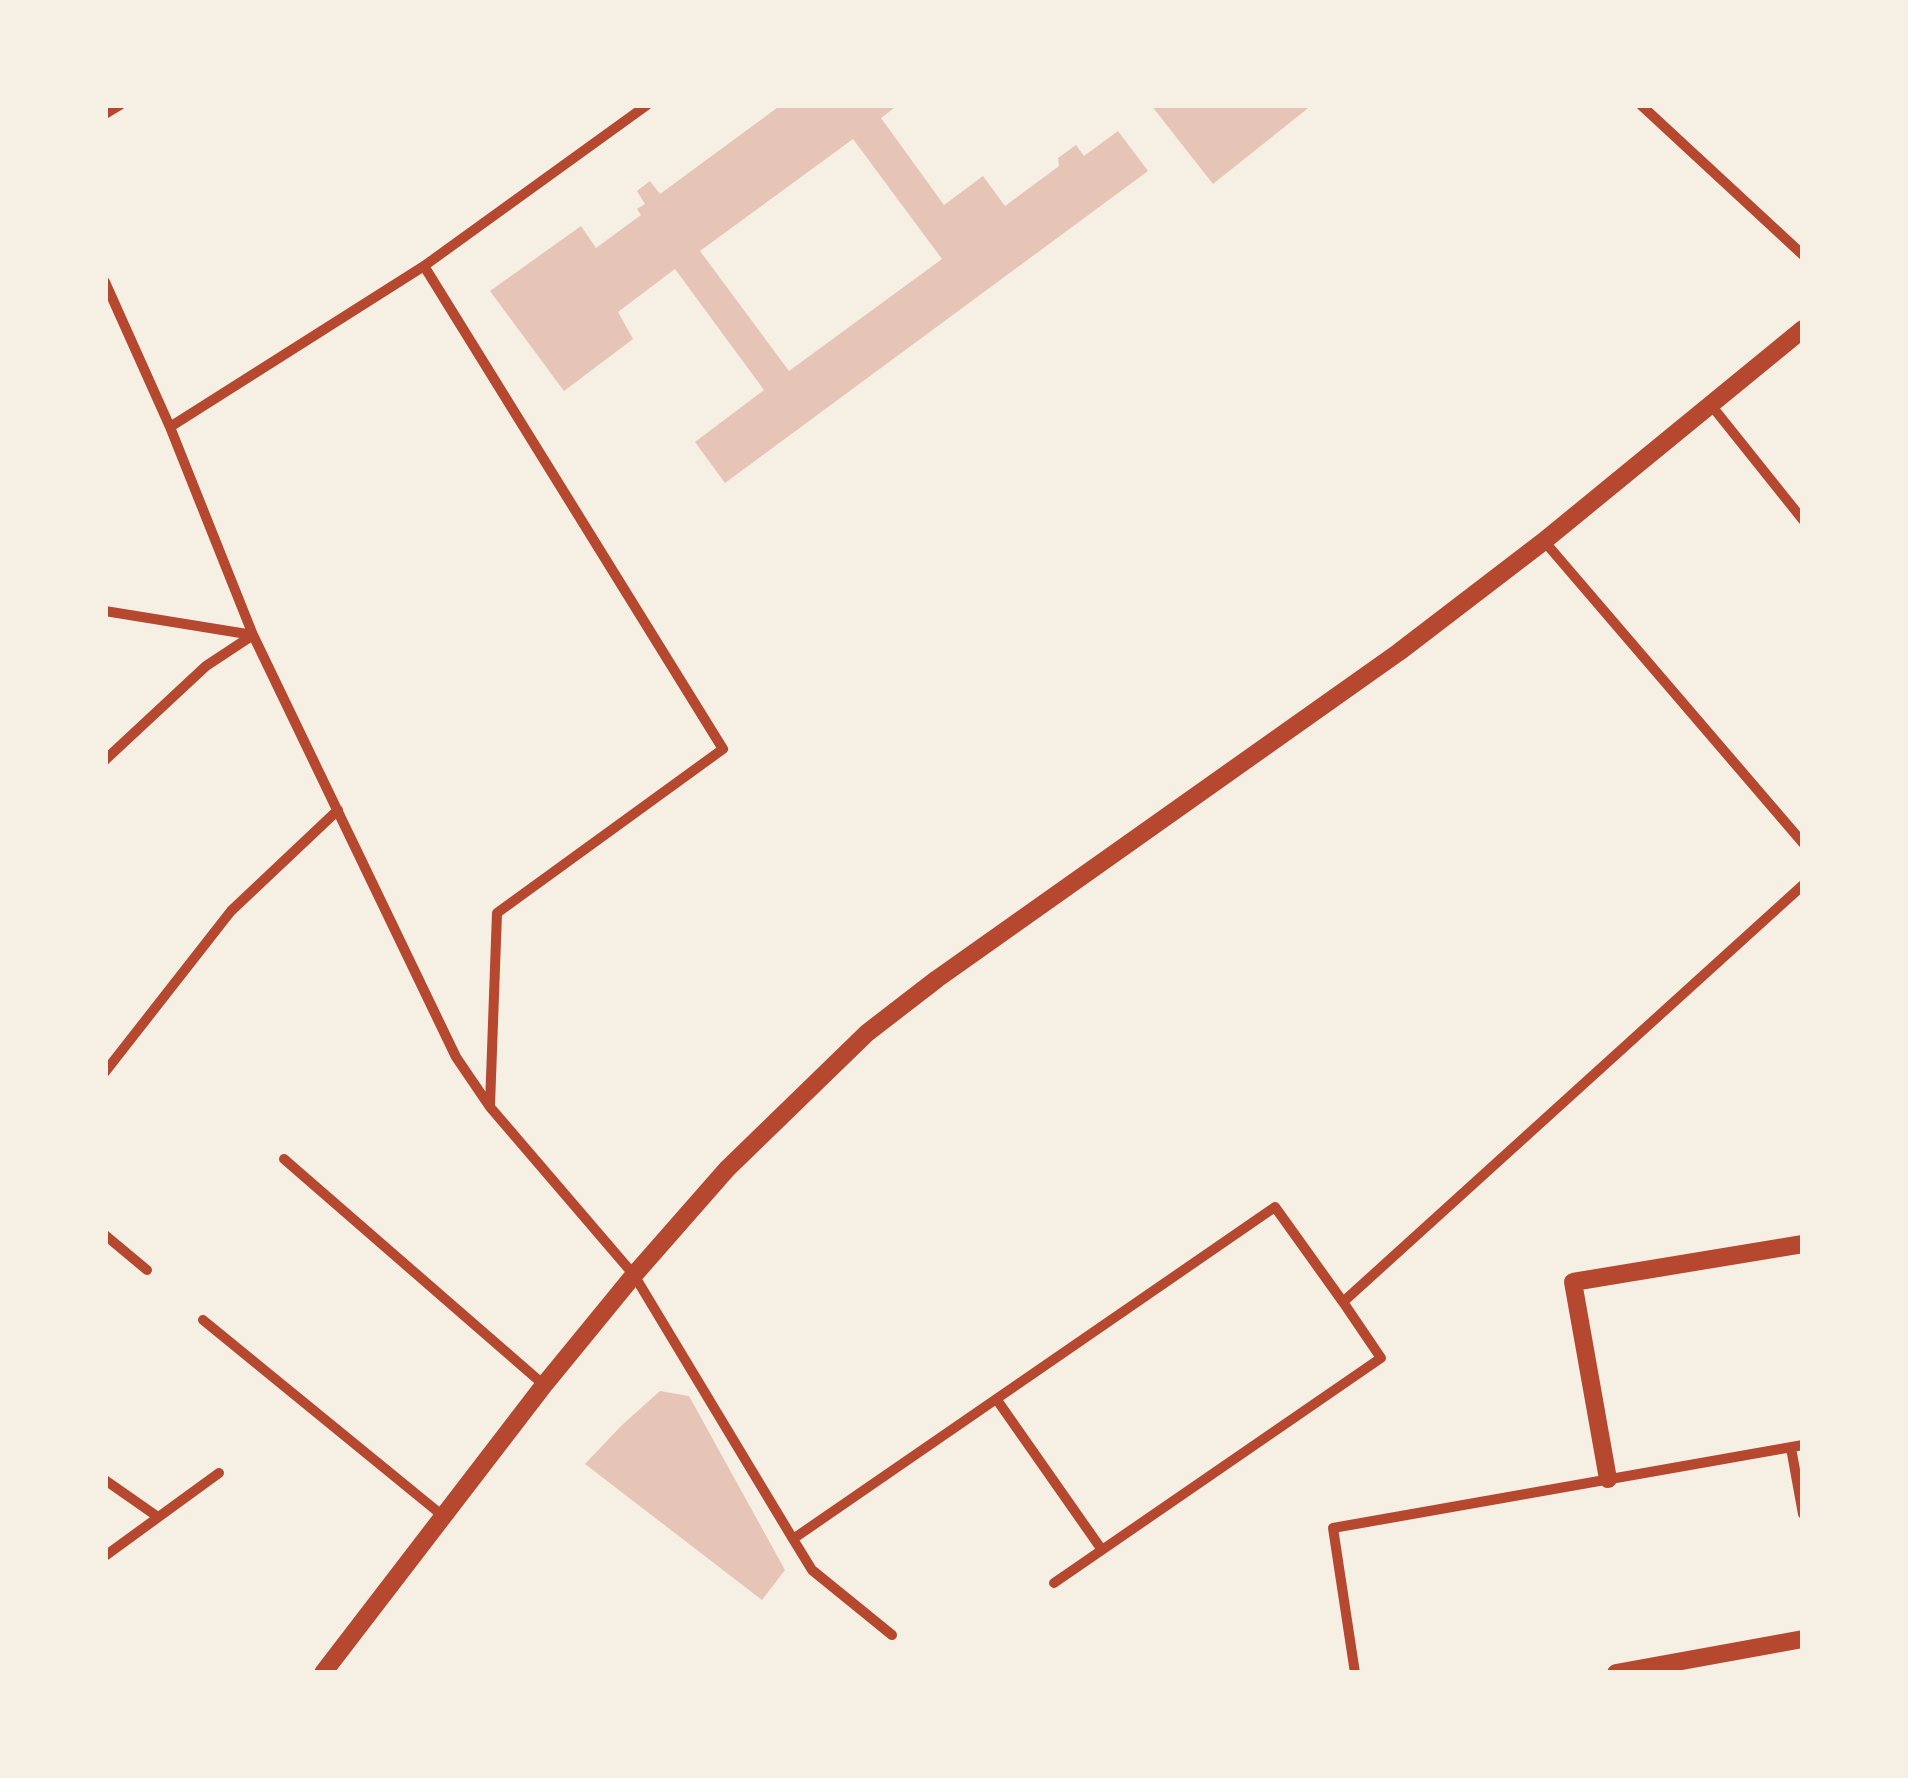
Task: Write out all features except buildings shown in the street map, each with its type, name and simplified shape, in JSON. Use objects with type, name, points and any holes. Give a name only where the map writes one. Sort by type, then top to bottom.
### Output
[{"type":"street","points":[[105,114],[120,105]]},
{"type":"street","points":[[170,426],[424,266],[647,105]]},
{"type":"street","points":[[1640,105],[1803,254]]},
{"type":"street","points":[[424,266],[722,749],[497,913],[490,1107]]},
{"type":"street","points":[[105,282],[170,426],[254,635],[456,1058],[490,1107],[634,1275],[812,1570],[892,1635]]},
{"type":"street","points":[[324,1673],[544,1384],[634,1275],[727,1169],[866,1033],[937,978],[1400,652],[1544,541],[1803,330]]},
{"type":"street","points":[[1711,404],[1803,520]]},
{"type":"street","points":[[1544,541],[1803,843]]},
{"type":"street","points":[[105,611],[254,635]]},
{"type":"street","points":[[105,760],[206,666],[254,635]]},
{"type":"street","points":[[105,1072],[231,911],[338,810]]},
{"type":"street","points":[[1343,1302],[1803,885]]},
{"type":"street","points":[[284,1160],[544,1384]]},
{"type":"street","points":[[793,1539],[1274,1207],[1381,1358],[1054,1583]]},
{"type":"street","points":[[105,1236],[147,1270]]},
{"type":"street","points":[[1608,1479],[1572,1282],[1803,1244]]},
{"type":"street","points":[[204,1320],[443,1516]]},
{"type":"street","points":[[997,1400],[1102,1550]]},
{"type":"street","points":[[1356,1673],[1333,1528],[1797,1446],[1803,1514]]},
{"type":"street","points":[[105,1556],[219,1473]]},
{"type":"street","points":[[105,1480],[158,1517]]},
{"type":"street","points":[[1616,1673],[1803,1638]]}]
